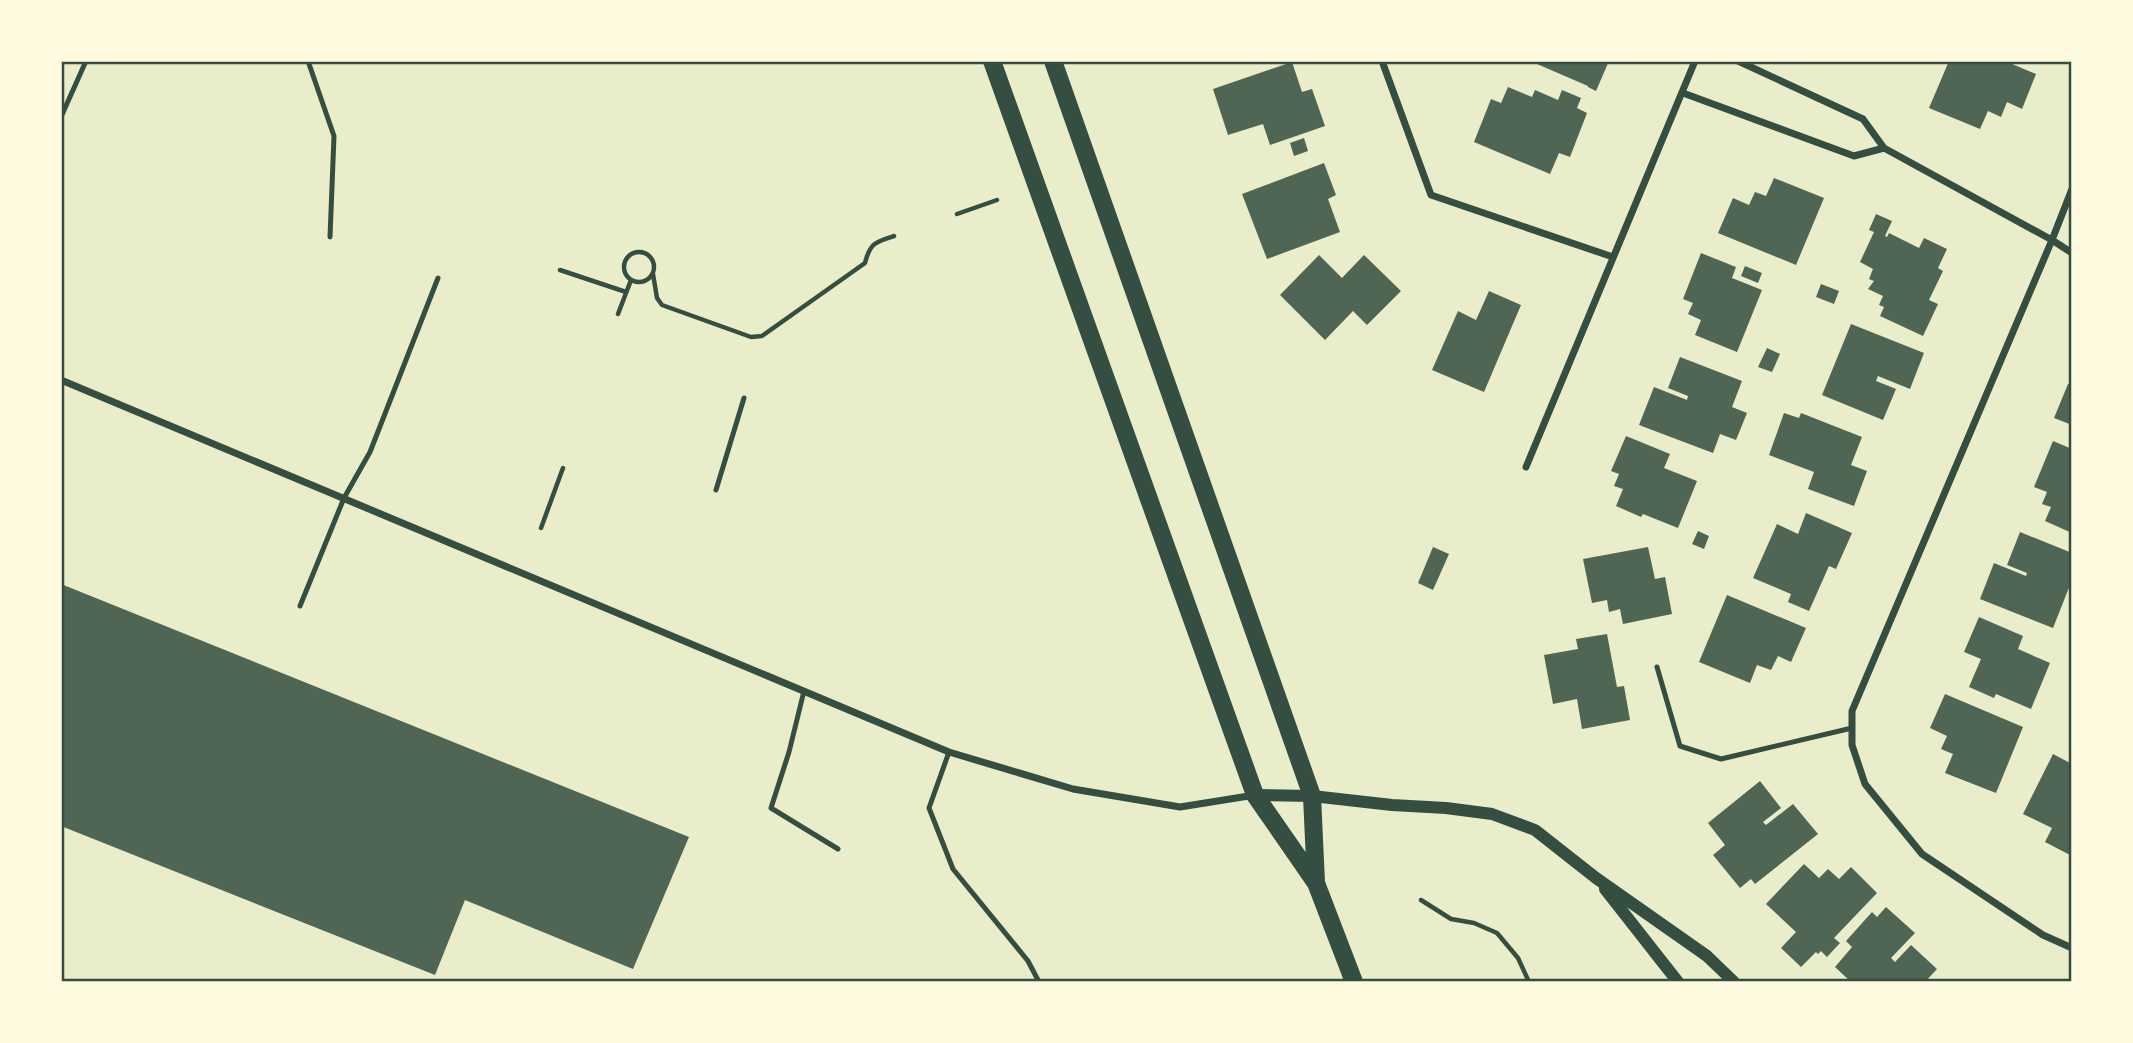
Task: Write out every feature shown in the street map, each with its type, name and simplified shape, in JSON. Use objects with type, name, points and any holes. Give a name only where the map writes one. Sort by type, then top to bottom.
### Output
[{"type":"main road","points":[[992,61],[1255,795],[1316,883],[1354,982]]},
{"type":"main road","points":[[1053,61],[1312,796],[1316,883]]},
{"type":"street","points":[[1382,61],[1432,195],[1613,257]]},
{"type":"street","points":[[1526,467],[1695,61]]},
{"type":"street","points":[[1738,61],[1863,119],[1884,148],[2072,253]]},
{"type":"street","points":[[1683,93],[1854,156],[1884,148]]},
{"type":"street","points":[[2072,189],[1852,711],[1852,745],[1865,783],[1923,853],[2043,935],[2072,948]]},
{"type":"street","points":[[61,380],[949,752],[1073,789],[1180,807],[1255,795],[1312,796],[1492,814],[1535,830],[1596,878],[1707,956],[1734,982]]},
{"type":"street","points":[[1596,878],[1678,982]]},
{"type":"lane","points":[[61,117],[86,61]]},
{"type":"lane","points":[[308,61],[334,135],[330,237]]},
{"type":"lane","points":[[300,606],[344,498],[370,452],[438,278]]},
{"type":"lane","points":[[716,490],[744,398]]},
{"type":"lane","points":[[1657,667],[1681,746],[1711,756],[1721,759],[1852,728]]},
{"type":"lane","points":[[804,691],[789,752],[771,807],[838,849]]},
{"type":"lane","points":[[949,752],[929,808],[953,869],[1028,961],[1039,982]]},
{"type":"path","points":[[957,214],[997,200]]},
{"type":"path","points":[[653,274],[640,282],[631,280],[624,267],[627,258],[636,252],[645,253],[653,260],[657,298],[663,305],[751,337],[762,336],[865,263],[868,249],[877,242],[894,236]]},
{"type":"path","points":[[560,270],[626,292]]},
{"type":"path","points":[[618,314],[631,280]]},
{"type":"path","points":[[541,528],[563,468]]},
{"type":"path","points":[[1421,900],[1451,919],[1474,923],[1497,933],[1518,958],[1529,982]]},
{"type":"building","points":[[1530,61],[1609,61],[1596,91]]},
{"type":"building","points":[[1949,61],[2005,61],[2036,74],[2022,109],[2007,102],[2001,117],[1988,111],[1980,129],[1929,108]]},
{"type":"building","points":[[1292,62],[1302,92],[1312,89],[1325,126],[1270,145],[1263,124],[1228,135],[1213,89]]},
{"type":"building","points":[[1508,87],[1532,97],[1535,90],[1558,100],[1562,90],[1581,98],[1577,108],[1587,113],[1570,157],[1559,153],[1550,174],[1474,142],[1491,99],[1501,103]]},
{"type":"building","points":[[1304,138],[1308,151],[1294,156],[1290,143]]},
{"type":"building","points":[[1324,163],[1336,195],[1328,199],[1340,232],[1267,259],[1242,194]]},
{"type":"building","points":[[1774,178],[1824,198],[1796,265],[1718,233],[1733,198],[1749,205],[1755,192],[1766,196]]},
{"type":"building","points":[[1876,214],[1892,221],[1885,236],[1887,237],[1889,233],[1919,248],[1924,238],[1947,249],[1938,268],[1943,271],[1929,300],[1938,304],[1923,336],[1880,316],[1884,307],[1879,305],[1883,296],[1868,289],[1874,281],[1869,279],[1873,269],[1860,262],[1874,232],[1869,230]]},
{"type":"building","points":[[1701,253],[1736,267],[1732,278],[1762,290],[1737,352],[1695,335],[1701,320],[1688,314],[1693,303],[1683,299]]},
{"type":"building","points":[[1319,255],[1342,278],[1364,255],[1401,291],[1367,325],[1353,311],[1325,340],[1280,295]]},
{"type":"building","points":[[1745,266],[1762,273],[1758,283],[1741,276]]},
{"type":"building","points":[[1821,284],[1839,291],[1834,304],[1816,297]]},
{"type":"building","points":[[1489,291],[1521,305],[1484,392],[1432,370],[1458,311],[1476,320]]},
{"type":"building","points":[[1851,324],[1924,353],[1910,389],[1878,376],[1876,381],[1896,389],[1883,420],[1822,395]]},
{"type":"building","points":[[1767,348],[1780,354],[1772,372],[1758,367]]},
{"type":"building","points":[[1680,357],[1742,381],[1732,407],[1747,413],[1736,440],[1720,434],[1713,453],[1639,425],[1654,387],[1687,400],[1688,396],[1668,388]]},
{"type":"building","points":[[2068,384],[2072,385],[2072,425],[2054,418]]},
{"type":"building","points":[[1784,413],[1799,418],[1801,413],[1862,437],[1851,465],[1867,471],[1854,506],[1808,489],[1814,472],[1769,455]]},
{"type":"building","points":[[1626,436],[1670,454],[1664,468],[1697,481],[1678,528],[1616,506],[1623,489],[1614,486],[1619,474],[1611,471]]},
{"type":"building","points":[[2053,441],[2072,449],[2072,533],[2045,521],[2051,507],[2042,504],[2047,492],[2034,487]]},
{"type":"building","points":[[1806,513],[1852,533],[1836,569],[1829,566],[1809,611],[1788,602],[1791,594],[1753,578],[1777,524],[1798,534]]},
{"type":"building","points":[[1698,531],[1709,536],[1704,549],[1692,544]]},
{"type":"building","points":[[2020,532],[2072,553],[2072,580],[2053,628],[1980,599],[1994,563],[2026,576],[2027,573],[2007,565]]},
{"type":"building","points":[[1433,547],[1449,554],[1433,590],[1418,583]]},
{"type":"building","points":[[1648,547],[1655,579],[1665,577],[1672,614],[1623,624],[1620,609],[1609,612],[1607,600],[1592,603],[1583,559]]},
{"type":"building","points":[[61,584],[689,837],[633,969],[465,900],[435,975],[61,826]]},
{"type":"building","points":[[1727,595],[1806,628],[1791,662],[1778,656],[1771,670],[1757,665],[1750,683],[1699,662]]},
{"type":"building","points":[[1979,617],[2023,636],[2018,649],[2050,663],[2031,709],[1996,694],[1994,698],[1969,687],[1981,659],[1964,652]]},
{"type":"building","points":[[1607,634],[1617,687],[1624,686],[1630,720],[1582,729],[1577,699],[1553,704],[1544,655],[1578,649],[1576,639]]},
{"type":"building","points":[[1945,694],[2023,727],[1996,793],[1945,773],[1953,754],[1941,749],[1947,736],[1930,728]]},
{"type":"building","points":[[2053,754],[2072,764],[2072,856],[2045,842],[2052,828],[2023,814]]},
{"type":"building","points":[[1760,781],[1781,808],[1763,822],[1766,825],[1793,804],[1818,834],[1755,884],[1751,879],[1740,888],[1713,855],[1725,845],[1708,823]]},
{"type":"building","points":[[1804,864],[1819,878],[1828,869],[1839,879],[1851,867],[1877,893],[1834,938],[1840,943],[1827,957],[1821,951],[1818,954],[1816,952],[1801,967],[1781,948],[1796,932],[1766,904]]},
{"type":"building","points":[[1886,907],[1915,933],[1891,958],[1895,962],[1911,945],[1937,969],[1925,982],[1851,982],[1835,967],[1852,947],[1846,941],[1872,912],[1877,917]]}]
